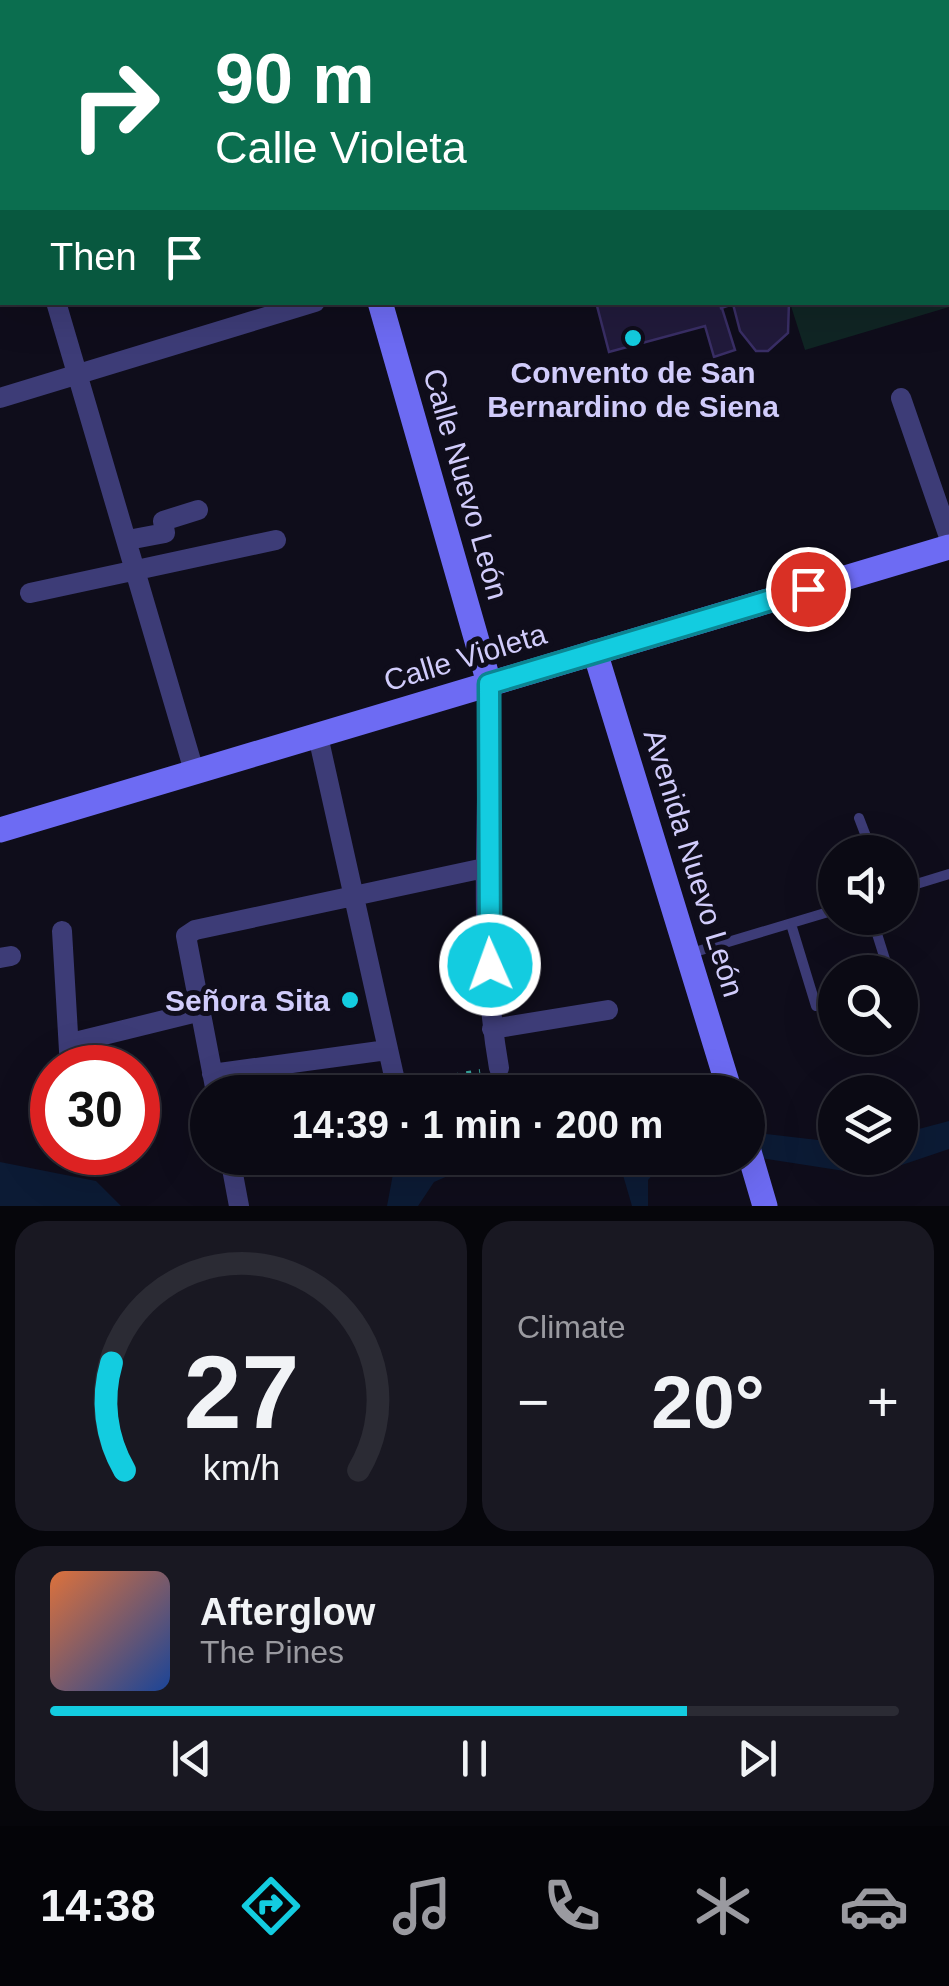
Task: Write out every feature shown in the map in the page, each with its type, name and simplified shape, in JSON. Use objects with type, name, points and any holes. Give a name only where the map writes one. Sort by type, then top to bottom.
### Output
[{"type":"street","points":[[57,305],[194,771]]},
{"type":"street","points":[[0,398],[305,305]]},
{"type":"street","name":"Calle Nuevo León","points":[[381,305],[489,684]]},
{"type":"street","points":[[901,398],[949,537]]},
{"type":"street","points":[[128,540],[165,533],[163,521],[198,510]]},
{"type":"street","points":[[30,594],[276,540]]},
{"type":"street","name":"Calle Violeta","points":[[0,830],[949,548]]},
{"type":"street","name":"Avenida Nuevo León","points":[[596,652],[725,1075]]},
{"type":"street","points":[[489,684],[492,1029],[499,1068]]},
{"type":"street","points":[[318,736],[351,898],[394,1075]]},
{"type":"street","points":[[213,1075],[186,936],[194,930],[489,867]]},
{"type":"street","points":[[62,931],[71,1043],[201,1010]]},
{"type":"street","points":[[492,1029],[608,1010]]},
{"type":"street","points":[[247,1075],[321,1057],[340,1060],[388,1050]]},
{"type":"street","points":[[233,1175],[239,1206]]},
{"type":"street","points":[[756,1175],[765,1206]]},
{"type":"lane","points":[[859,818],[866,835]]},
{"type":"lane","points":[[918,883],[949,874]]},
{"type":"lane","points":[[687,954],[818,915]]},
{"type":"lane","points":[[791,924],[816,1006]]},
{"type":"path","points":[[457,1075],[499,1068]]},
{"type":"green space","points":[[791,305],[949,305],[949,307],[805,350]]},
{"type":"water","points":[[949,1121],[949,1149],[918,1159],[918,1129]]},
{"type":"water","points":[[765,1134],[818,1140],[818,1167],[765,1159]]},
{"type":"water","points":[[0,1162],[30,1168],[30,1175],[66,1175],[96,1181],[121,1206],[0,1206]]},
{"type":"water","points":[[393,1175],[450,1175],[434,1182],[418,1206],[387,1206]]},
{"type":"water","points":[[623,1175],[652,1175],[648,1180],[648,1206],[632,1206]]},
{"type":"building","name":"Convento de San Bernardino de Siena","points":[[597,305],[721,305],[735,350],[714,357],[705,326],[609,352]]},
{"type":"building","points":[[733,305],[789,305],[788,333],[768,351],[756,351],[740,331]]},
{"type":"place","name":"Convento de San Bernardino de Siena","points":[[633,338]]},
{"type":"place","name":"Señora Sita","points":[[350,1000]]},
{"type":"route","points":[[490,965],[489,684],[808,589]]}]
